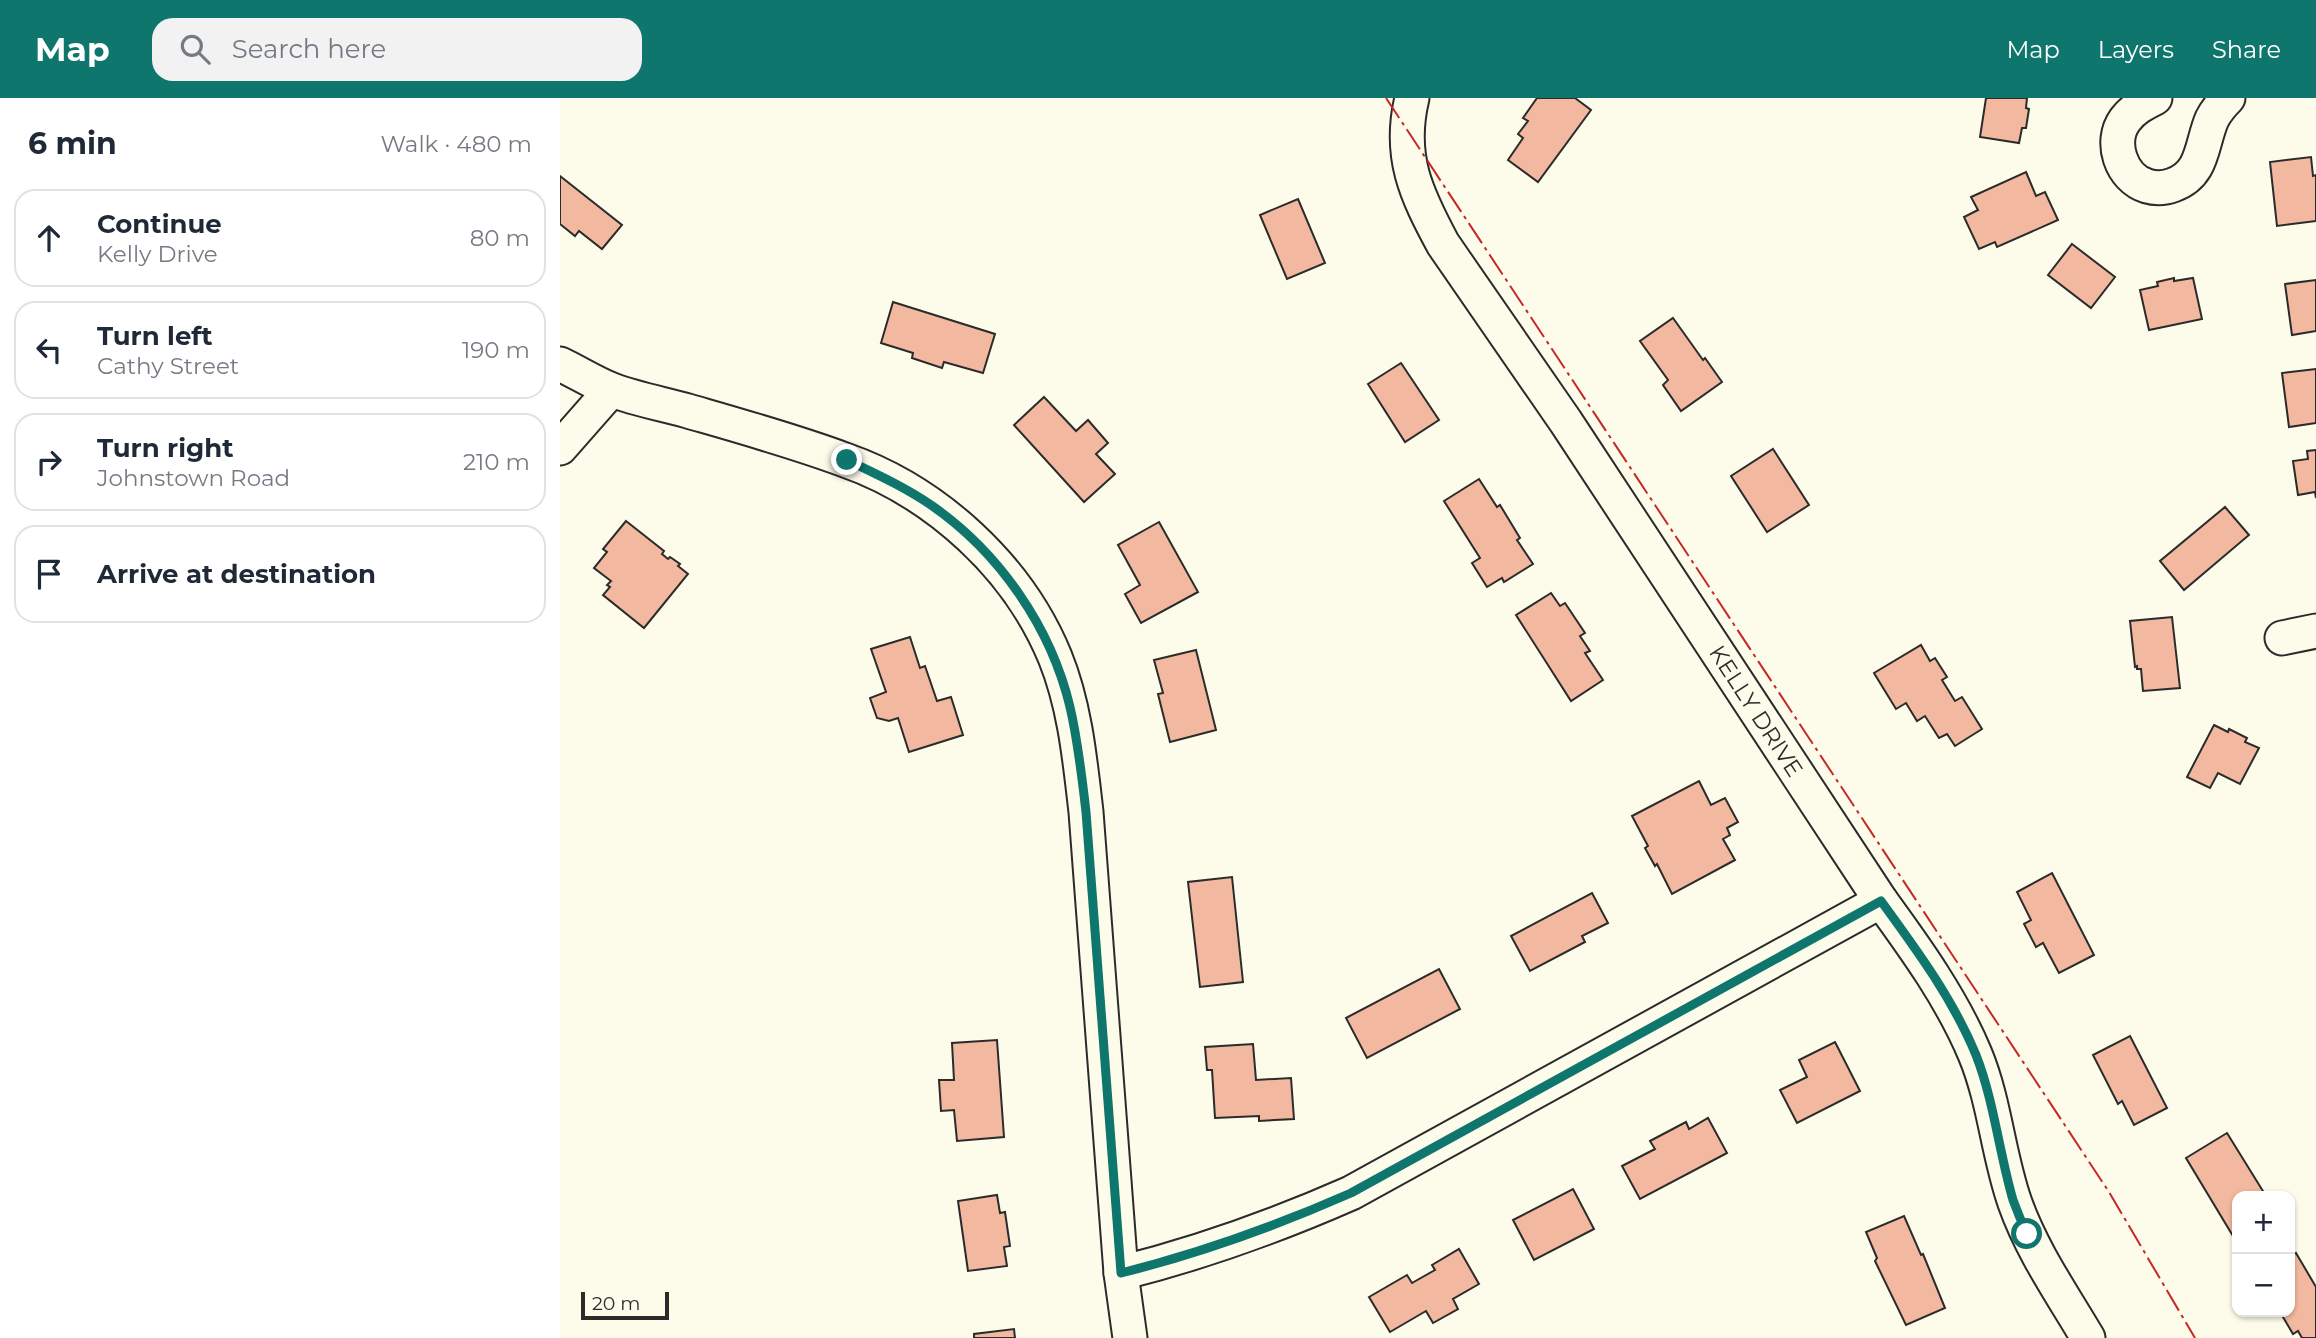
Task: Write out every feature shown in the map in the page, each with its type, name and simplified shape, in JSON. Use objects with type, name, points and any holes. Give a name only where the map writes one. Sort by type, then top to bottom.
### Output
[{"type":"street","name":"KELLY DRIVE","points":[[1412,98],[1406,137],[1411,177],[1419,199],[1443,244],[1574,433],[1881,901],[1923,959],[1976,1055],[2014,1200],[2027,1234],[2088,1338]]},
{"type":"street","points":[[2155,98],[2138,107],[2123,122],[2117,141],[2120,159],[2130,175],[2146,186],[2164,188],[2181,182],[2195,170],[2203,154],[2211,120],[2228,98]]},
{"type":"street","points":[[560,363],[611,390],[847,460],[890,480],[932,505],[970,537],[1004,573],[1032,613],[1055,657],[1070,706],[1079,758],[1086,812],[1121,1273],[1130,1338]]},
{"type":"street","points":[[560,448],[611,390]]},
{"type":"street","points":[[2282,638],[2316,631]]},
{"type":"street","points":[[1121,1273],[1179,1258],[1285,1222],[1351,1193],[1881,901]]},
{"type":"building","points":[[1537,98],[1575,98],[1591,110],[1538,182],[1508,160],[1523,138],[1518,134],[1528,121],[1523,118]]},
{"type":"building","points":[[1986,98],[2027,98],[2026,108],[2029,109],[2026,128],[2022,128],[2019,143],[1980,137]]},
{"type":"building","points":[[2311,157],[2313,176],[2316,175],[2316,221],[2277,226],[2270,162]]},
{"type":"building","points":[[2026,172],[2036,196],[2045,192],[2058,220],[1997,247],[1995,242],[1979,249],[1964,217],[1978,210],[1971,197]]},
{"type":"building","points":[[560,176],[622,225],[602,249],[579,231],[575,236],[560,224]]},
{"type":"building","points":[[1298,199],[1325,263],[1287,279],[1260,215]]},
{"type":"building","points":[[2072,244],[2115,277],[2091,308],[2048,275]]},
{"type":"building","points":[[2174,278],[2174,281],[2193,278],[2202,319],[2149,330],[2140,290],[2158,286],[2157,282]]},
{"type":"building","points":[[2316,280],[2316,331],[2292,335],[2285,284]]},
{"type":"building","points":[[893,302],[995,334],[983,373],[944,362],[942,368],[912,358],[913,353],[881,343]]},
{"type":"building","points":[[1673,318],[1722,382],[1681,411],[1663,385],[1668,380],[1640,341]]},
{"type":"building","points":[[1401,363],[1439,420],[1405,442],[1368,384]]},
{"type":"building","points":[[2316,369],[2316,423],[2289,427],[2282,373]]},
{"type":"building","points":[[1044,397],[1076,431],[1088,420],[1108,443],[1096,454],[1115,474],[1084,502],[1014,425]]},
{"type":"building","points":[[1773,449],[1809,505],[1767,532],[1731,476]]},
{"type":"building","points":[[2316,450],[2316,498],[2315,492],[2298,495],[2293,461],[2308,459],[2307,451]]},
{"type":"building","points":[[1479,479],[1497,507],[1500,505],[1520,538],[1517,540],[1533,564],[1504,582],[1502,578],[1487,587],[1472,563],[1480,558],[1444,501]]},
{"type":"building","points":[[2225,507],[2249,535],[2184,590],[2160,561]]},
{"type":"building","points":[[626,521],[664,551],[662,554],[668,559],[670,557],[680,564],[678,566],[688,574],[644,628],[603,595],[610,587],[607,585],[611,581],[594,568],[607,552],[603,549]]},
{"type":"building","points":[[1159,522],[1198,592],[1141,623],[1125,594],[1140,585],[1118,545]]},
{"type":"building","points":[[1551,593],[1560,606],[1565,603],[1585,633],[1580,636],[1590,651],[1585,653],[1603,680],[1571,701],[1516,615]]},
{"type":"building","points":[[2172,617],[2180,688],[2143,691],[2141,669],[2135,667],[2130,621]]},
{"type":"building","points":[[910,637],[920,668],[925,666],[937,701],[951,697],[963,735],[909,752],[898,718],[889,721],[877,718],[870,698],[886,692],[871,649]]},
{"type":"building","points":[[1921,645],[1930,661],[1935,658],[1947,677],[1942,680],[1955,701],[1962,697],[1982,729],[1955,746],[1947,734],[1939,738],[1925,716],[1917,721],[1906,703],[1896,709],[1874,673]]},
{"type":"building","points":[[1196,650],[1216,730],[1170,742],[1158,694],[1163,693],[1154,660]]},
{"type":"building","points":[[2214,725],[2247,738],[2245,742],[2259,748],[2240,784],[2218,773],[2210,788],[2187,777]]},
{"type":"building","points":[[1699,781],[1711,805],[1725,798],[1738,822],[1727,828],[1730,835],[1723,839],[1735,860],[1672,894],[1657,864],[1655,866],[1645,848],[1648,846],[1632,816]]},
{"type":"building","points":[[2052,873],[2094,955],[2059,973],[2043,943],[2036,947],[2024,924],[2031,920],[2017,892]]},
{"type":"building","points":[[1232,877],[1243,982],[1200,987],[1188,882]]},
{"type":"building","points":[[1592,893],[1608,923],[1582,936],[1585,942],[1530,971],[1511,936]]},
{"type":"building","points":[[1439,969],[1460,1009],[1367,1058],[1346,1018]]},
{"type":"building","points":[[2130,1036],[2167,1108],[2134,1125],[2122,1101],[2118,1104],[2093,1055]]},
{"type":"building","points":[[997,1040],[1004,1137],[957,1141],[954,1110],[941,1111],[939,1080],[954,1080],[952,1043]]},
{"type":"building","points":[[1835,1042],[1860,1091],[1797,1123],[1780,1090],[1807,1077],[1799,1060]]},
{"type":"building","points":[[1253,1044],[1256,1080],[1291,1078],[1294,1119],[1259,1121],[1259,1116],[1215,1118],[1212,1070],[1207,1070],[1205,1047]]},
{"type":"building","points":[[1708,1118],[1727,1153],[1640,1199],[1622,1166],[1655,1149],[1650,1141],[1686,1122],[1689,1129]]},
{"type":"building","points":[[2227,1133],[2263,1191],[2232,1191],[2232,1234],[2186,1158]]},
{"type":"building","points":[[1573,1189],[1594,1229],[1534,1260],[1513,1220]]},
{"type":"building","points":[[997,1195],[1000,1213],[1005,1212],[1010,1246],[1004,1247],[1007,1266],[968,1271],[958,1201]]},
{"type":"building","points":[[1904,1216],[1945,1308],[1906,1325],[1875,1261],[1877,1258],[1866,1232]]},
{"type":"building","points":[[1459,1249],[1479,1284],[1453,1299],[1458,1309],[1433,1323],[1426,1311],[1390,1332],[1369,1297],[1407,1275],[1412,1283],[1435,1270],[1432,1265]]},
{"type":"building","points":[[2295,1254],[2316,1287],[2316,1338],[2302,1338],[2298,1331],[2293,1334],[2283,1317],[2295,1317]]},
{"type":"building","points":[[1014,1329],[1015,1338],[974,1338],[974,1334]]},
{"type":"power","points":[[1386,98],[2109,1192],[2195,1338]]},
{"type":"route","points":[[847,460],[890,480],[932,505],[970,537],[1004,573],[1032,613],[1055,657],[1070,706],[1086,812],[1121,1273],[1179,1258],[1285,1222],[1351,1193],[1881,901],[1923,959],[1976,1055],[2014,1200],[2027,1234]]}]
